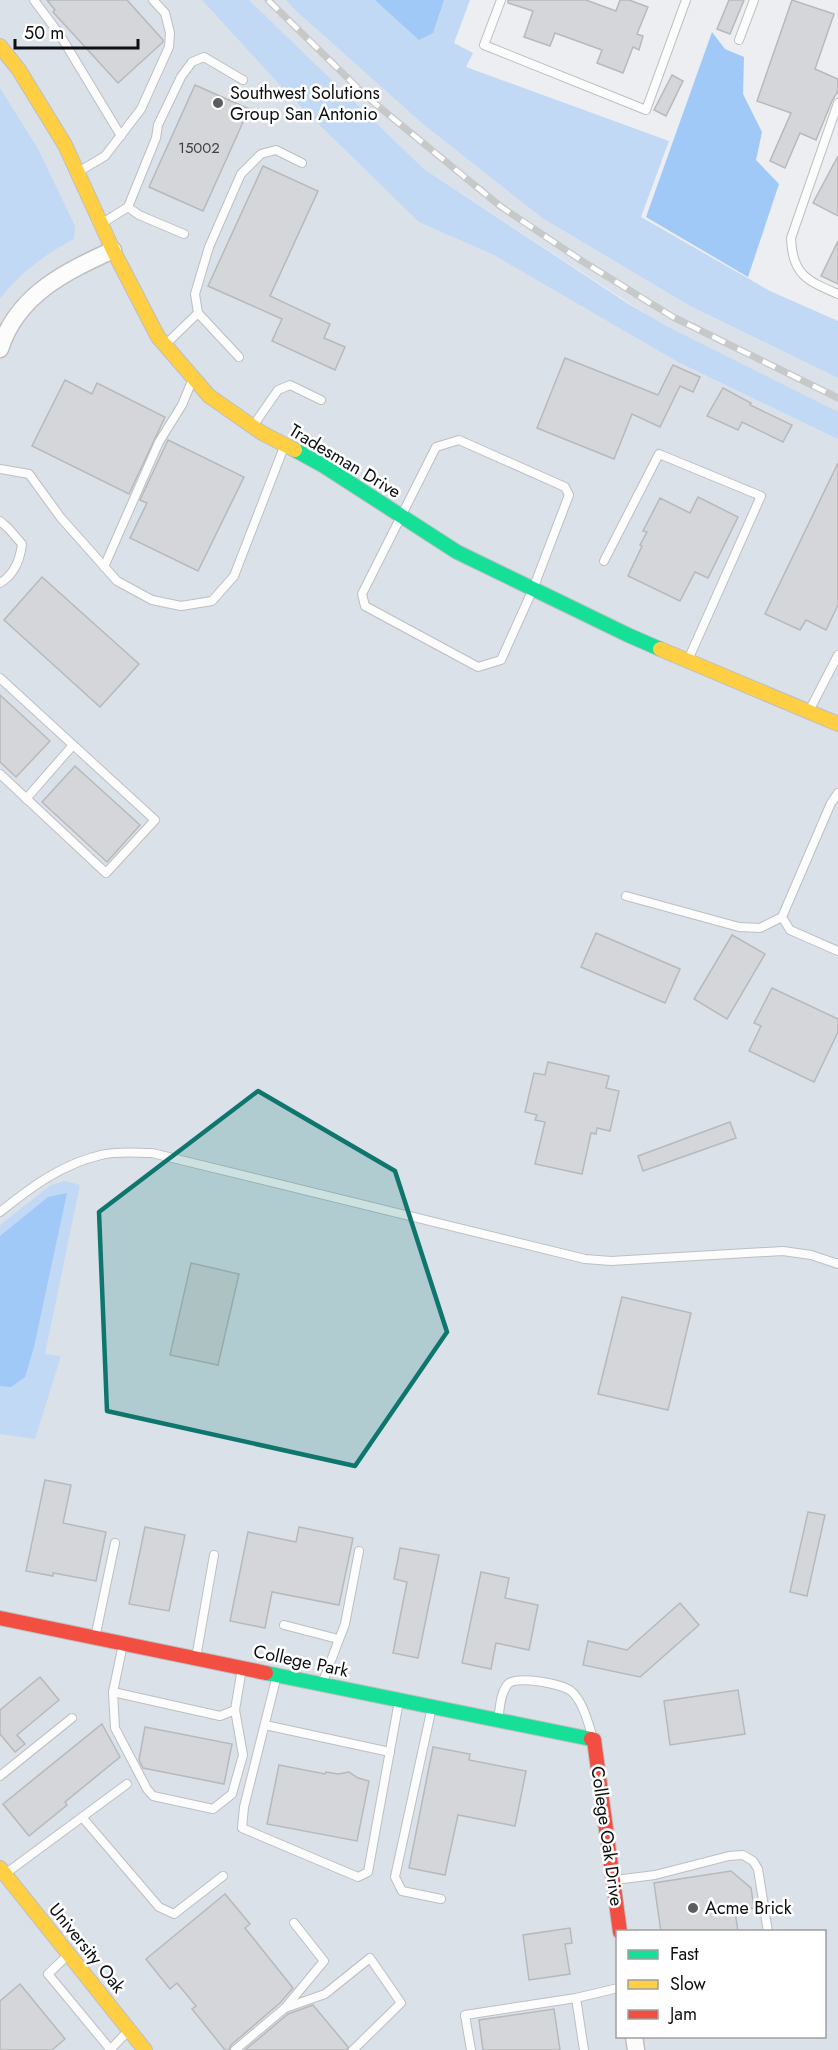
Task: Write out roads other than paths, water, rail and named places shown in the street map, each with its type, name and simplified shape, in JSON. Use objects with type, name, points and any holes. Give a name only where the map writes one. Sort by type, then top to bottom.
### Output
[{"type":"street","name":"Tradesman Drive","points":[[0,46],[19,70],[65,145],[113,250],[158,337],[209,396],[252,426],[324,466],[457,552],[628,635],[838,724]]},
{"type":"street","points":[[0,349],[5,332],[30,300],[64,273],[113,250]]},
{"type":"street","name":"College Park","points":[[0,1618],[594,1740]]},
{"type":"street","name":"College Oak Drive","points":[[594,1740],[620,1930]]},
{"type":"street","name":"University Oak","points":[[2,1871],[145,2050]]},
{"type":"lane","points":[[34,0],[60,35],[121,136]]},
{"type":"lane","points":[[77,173],[105,156],[141,109],[169,47],[170,33],[165,13],[153,0]]},
{"type":"lane","points":[[501,0],[484,45],[646,110],[686,0]]},
{"type":"lane","points":[[739,40],[754,0]]},
{"type":"lane","points":[[101,224],[128,207],[156,138],[158,125],[181,77],[192,62],[204,57],[243,80]]},
{"type":"lane","points":[[838,103],[790,238],[791,254],[798,269],[808,281],[838,294]]},
{"type":"lane","points":[[239,357],[198,313],[195,294],[209,247],[241,174],[261,154],[276,150],[302,163]]},
{"type":"lane","points":[[128,207],[139,215],[184,234]]},
{"type":"lane","points":[[165,345],[198,313]]},
{"type":"lane","points":[[104,567],[159,442],[182,405],[193,377]]},
{"type":"lane","points":[[252,426],[278,390],[284,387],[290,385],[321,400]]},
{"type":"lane","points":[[459,440],[565,488],[569,495],[533,589],[501,660],[478,667],[365,606],[362,594],[436,447],[459,440]]},
{"type":"lane","points":[[0,469],[29,474],[61,518],[117,581],[152,600],[180,606],[212,601],[234,576],[285,445]]},
{"type":"lane","points":[[604,561],[659,454],[761,496],[688,661]]},
{"type":"lane","points":[[0,521],[22,544],[21,554],[13,573],[0,583]]},
{"type":"lane","points":[[809,712],[838,657]]},
{"type":"lane","points":[[0,678],[155,820],[106,873],[0,774]]},
{"type":"lane","points":[[26,799],[73,745]]},
{"type":"lane","points":[[626,896],[739,927],[760,928],[782,917],[831,803],[838,793]]},
{"type":"lane","points":[[782,917],[790,930],[838,951]]},
{"type":"lane","points":[[0,1212],[34,1184],[71,1164],[103,1154],[152,1153],[585,1258],[611,1261],[783,1251],[811,1255],[838,1264]]},
{"type":"lane","points":[[95,1638],[115,1543]]},
{"type":"lane","points":[[321,1684],[345,1624],[359,1551]]},
{"type":"lane","points":[[196,1658],[214,1555]]},
{"type":"lane","points":[[284,1625],[338,1639]]},
{"type":"lane","points":[[123,1644],[113,1692],[116,1728],[147,1790],[153,1796],[213,1809],[232,1794],[243,1755],[235,1710],[242,1668]]},
{"type":"lane","points":[[277,1675],[244,1807],[242,1828],[358,1877],[368,1872],[399,1700]]},
{"type":"lane","points":[[498,1720],[503,1692],[508,1684],[517,1680],[560,1686],[571,1691],[579,1702],[594,1740]]},
{"type":"lane","points":[[113,1692],[220,1716],[235,1710]]},
{"type":"lane","points":[[432,1707],[395,1877],[402,1891],[441,1899]]},
{"type":"lane","points":[[0,1776],[72,1718]]},
{"type":"lane","points":[[265,1725],[390,1752]]},
{"type":"lane","points":[[2,1871],[127,1784]]},
{"type":"lane","points":[[82,1817],[159,1907],[174,1914],[223,1876]]},
{"type":"lane","points":[[613,1880],[654,1875],[729,1856],[743,1855],[753,1861],[758,1869],[768,1930]]},
{"type":"lane","points":[[235,2050],[285,2008],[324,1961],[294,1923]]},
{"type":"lane","points":[[69,1954],[48,1974],[110,2049],[129,2030]]},
{"type":"lane","points":[[285,2008],[325,1994],[370,1958],[401,2004],[352,2050]]},
{"type":"lane","points":[[471,2050],[465,2014],[576,1998],[616,1988]]},
{"type":"lane","points":[[576,1998],[584,2050]]},
{"type":"water","points":[[375,0],[444,0],[433,33],[419,40]]},
{"type":"water","points":[[712,32],[725,49],[744,57],[743,94],[762,132],[756,160],[779,184],[748,277],[646,217]]},
{"type":"water","points":[[67,1193],[34,1347],[25,1377],[11,1387],[0,1386],[0,1236],[48,1197]]},
{"type":"railway","points":[[268,0],[367,97],[500,206],[582,261],[673,317],[838,398]]},
{"type":"place","name":"Southwest Solutions Group San Antonio","points":[[218,103]]},
{"type":"place","name":"Acme Brick","points":[[693,1908]]}]
